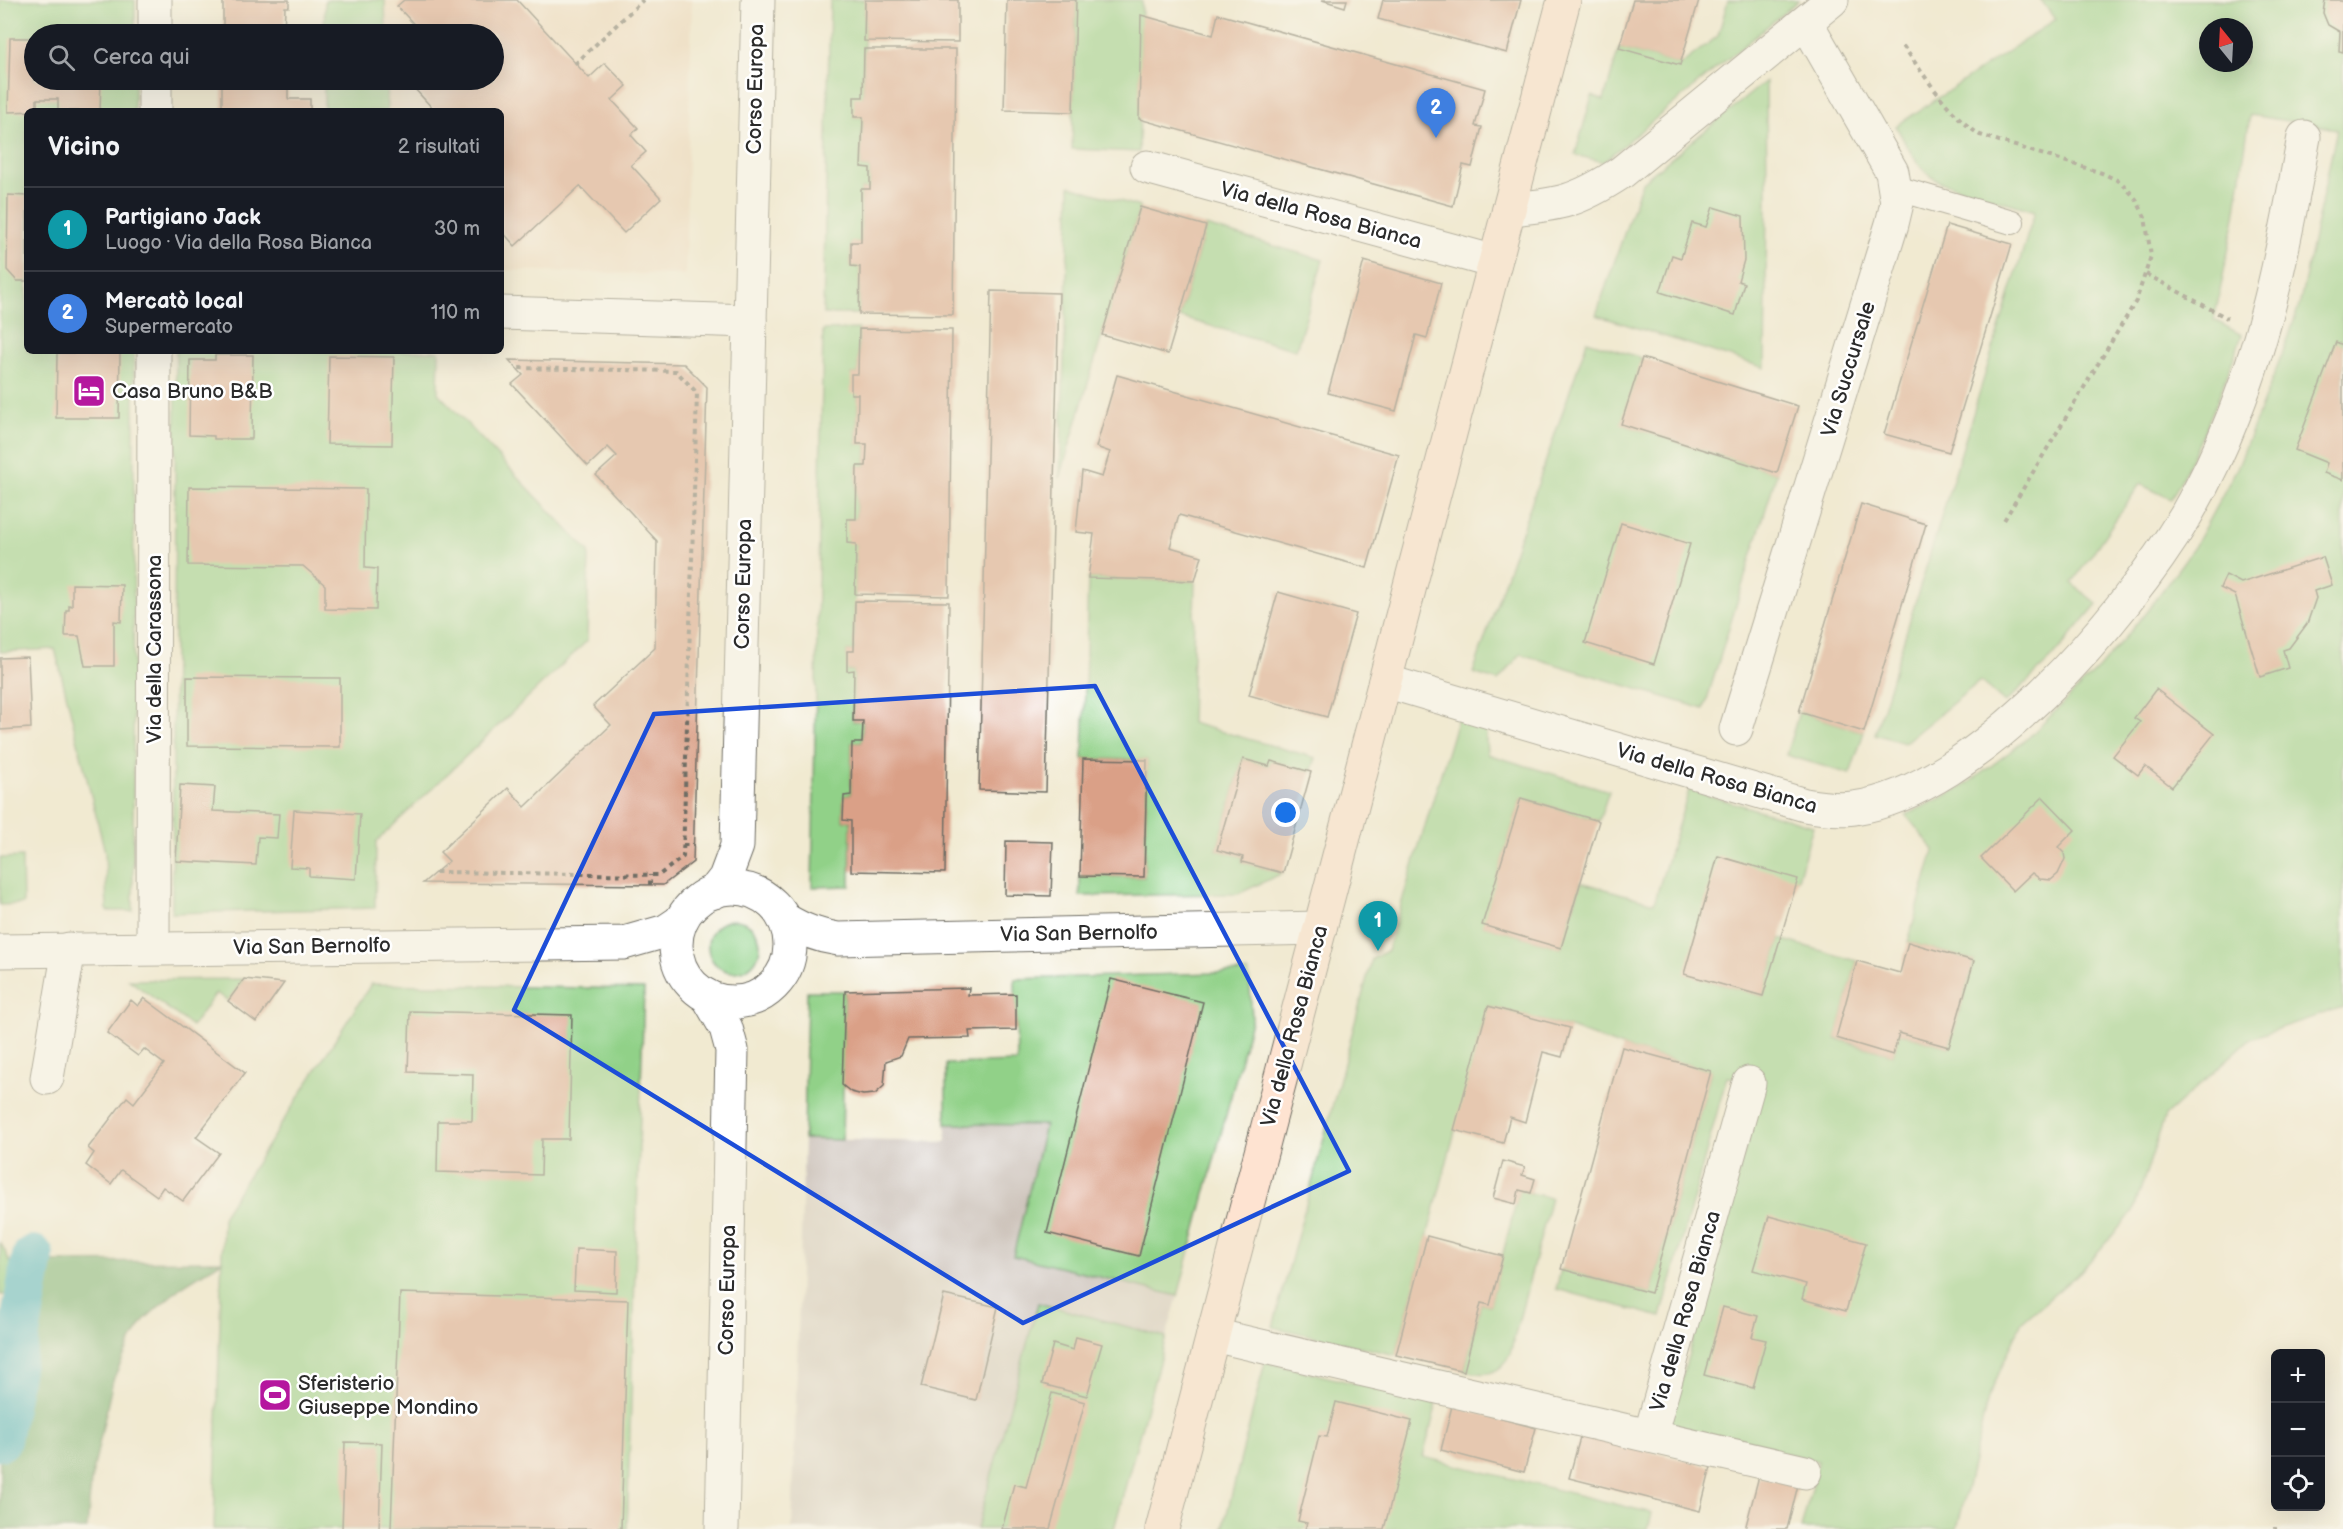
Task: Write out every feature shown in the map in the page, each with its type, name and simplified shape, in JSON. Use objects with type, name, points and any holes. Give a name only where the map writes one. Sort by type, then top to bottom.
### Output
[{"type":"main road","name":"Via della Rosa Bianca","points":[[1162,1529],[1564,0]]},
{"type":"street","points":[[155,0],[155,24]]},
{"type":"street","name":"Corso Europa","points":[[714,892],[724,878],[737,846],[758,0]]},
{"type":"street","points":[[1509,209],[1557,204],[1581,196],[1622,172],[1832,0]]},
{"type":"street","name":"Via Succursale","points":[[1736,729],[1897,203],[1892,172],[1806,22]]},
{"type":"street","points":[[155,90],[155,108]]},
{"type":"street","name":"Via della Rosa Bianca","points":[[1384,681],[1805,805],[1829,809],[1855,808],[1905,792],[1938,776],[2008,726],[2078,657],[2149,570],[2186,514],[2215,460],[2262,337],[2277,278],[2304,137]]},
{"type":"street","name":"Via della Rosa Bianca","points":[[1148,167],[1495,262]]},
{"type":"street","points":[[504,313],[750,321]]},
{"type":"street","name":"Via della Carassona","points":[[153,948],[154,354]]},
{"type":"street","name":"Corso Europa","points":[[737,846],[749,879],[759,894]]},
{"type":"street","name":"Corso Europa","points":[[732,1050],[745,1013],[784,972],[790,954],[790,937],[784,919],[774,905],[759,894],[742,889],[724,889],[714,892],[692,905],[681,921],[676,940],[677,960],[686,978],[708,997],[718,1001],[737,1003],[757,998]]},
{"type":"street","name":"Via San Bernolfo","points":[[784,919],[818,936],[838,939],[1320,927]]},
{"type":"street","name":"Via San Bernolfo","points":[[624,943],[666,931],[681,921]]},
{"type":"street","name":"Via San Bernolfo","points":[[786,966],[815,945],[838,939]]},
{"type":"street","name":"Via San Bernolfo","points":[[0,951],[624,943],[648,948],[681,968]]},
{"type":"street","points":[[47,1078],[69,949]]},
{"type":"street","name":"Corso Europa","points":[[708,997],[726,1028],[732,1050],[722,1529]]},
{"type":"street","name":"Via della Rosa Bianca","points":[[1650,1436],[1749,1083]]},
{"type":"street","name":"Via della Rosa Bianca","points":[[1213,1335],[1805,1472]]},
{"type":"lane","points":[[1896,188],[2012,222]]},
{"type":"path","points":[[575,64],[643,0]]},
{"type":"path","points":[[1903,46],[1966,126],[1980,135],[2102,173],[2121,182],[2136,199],[2145,217],[2151,256],[2136,300],[2003,522]]},
{"type":"path","points":[[2146,274],[2262,337]]},
{"type":"path","points":[[435,872],[659,875],[683,857],[697,393],[676,371],[676,364]]},
{"type":"path","points":[[516,368],[676,371]]},
{"type":"path","points":[[683,845],[693,845]]},
{"type":"path","points":[[650,875],[650,885]]},
{"type":"highlighted area","points":[[1095,686],[1349,1171],[1023,1323],[514,1010],[654,714]]},
{"type":"shaded area","points":[[385,0],[692,0],[685,275],[504,270],[504,108],[387,108],[386,90],[504,90],[504,24],[386,24]]},
{"type":"shaded area","points":[[946,1124],[1045,1124],[1014,1256],[1178,1296],[1166,1337],[1038,1303],[977,1529],[792,1529],[804,1139],[946,1142]]},
{"type":"green space","points":[[0,0],[135,0],[135,24],[24,24],[24,90],[135,90],[134,108],[24,108],[24,354],[134,354],[133,911],[107,911],[105,852],[55,649],[0,652]]},
{"type":"green space","points":[[325,0],[385,0],[386,24],[324,24]]},
{"type":"green space","points":[[830,0],[865,0],[863,97],[854,117],[863,117],[861,167],[870,168],[870,189],[861,189],[861,242],[851,243],[851,266],[860,267],[859,314],[823,314]]},
{"type":"green space","points":[[1076,0],[1142,0],[1139,152],[1072,149]]},
{"type":"green space","points":[[1728,0],[1799,0],[1603,162],[1575,155],[1592,96],[1604,100],[1619,48],[1680,65],[1718,36]]},
{"type":"green space","points":[[2040,0],[2343,0],[2343,1007],[2251,1038],[2165,1116],[2133,1212],[2080,1272],[2021,1323],[1988,1398],[1957,1529],[1801,1529],[1818,1461],[1669,1425],[1762,1088],[1727,1076],[1661,1317],[1556,1289],[1561,1269],[1651,1293],[1711,1071],[1622,1047],[1570,1028],[1488,1006],[1396,1355],[1273,1327],[1372,959],[1387,951],[1459,714],[1485,722],[1487,754],[1609,791],[1599,821],[1521,798],[1483,925],[1561,948],[1581,882],[1654,903],[1689,790],[1813,826],[1798,879],[1685,974],[1763,996],[1780,939],[1857,961],[1836,1039],[1893,1055],[1899,1033],[1949,1047],[1974,961],[1908,942],[1934,850],[1906,815],[1963,787],[2028,738],[2099,668],[2148,610],[2194,547],[2238,466],[2289,336],[2300,302],[2337,129],[2250,115],[2235,217],[2214,320],[2242,335],[2210,418],[2171,499],[2140,484],[2072,583],[2097,604],[2052,658],[2005,703],[1980,681],[1904,743],[1875,734],[2035,211],[1940,182],[1920,165],[1896,126],[2056,19]]},
{"type":"green space","points":[[1766,81],[1765,368],[1596,315],[1642,182]]},
{"type":"green space","points":[[324,90],[386,90],[387,108],[324,108]]},
{"type":"green space","points":[[1070,186],[1140,207],[1060,478]]},
{"type":"green space","points":[[1206,226],[1323,260],[1296,350],[1179,317]]},
{"type":"green space","points":[[859,329],[858,374],[851,374],[858,394],[857,444],[867,444],[866,466],[857,466],[856,519],[847,519],[856,544],[854,651],[847,651],[848,671],[854,670],[853,721],[863,721],[862,743],[852,743],[851,795],[844,796],[843,820],[851,821],[850,886],[812,887],[823,330]]},
{"type":"green space","points":[[1587,341],[1642,358],[1622,424],[1777,473],[1704,709],[1521,654],[1498,681],[1473,673]]},
{"type":"green space","points":[[176,354],[439,354],[438,393],[589,552],[587,641],[376,842],[375,908],[172,913]]},
{"type":"green space","points":[[1088,578],[1195,581],[1191,723],[1316,758],[1311,772],[1271,761],[1269,766],[1243,759],[1217,850],[1243,857],[1242,862],[1283,873],[1238,894],[1080,896],[1080,876],[1144,877],[1147,760],[1083,759]]},
{"type":"green space","points":[[1799,712],[1864,732],[1850,774],[1786,755]]},
{"type":"green space","points":[[22,857],[23,904],[0,905],[0,858]]},
{"type":"green space","points":[[729,920],[739,920],[748,924],[756,932],[760,946],[756,960],[748,968],[739,972],[729,972],[720,968],[712,960],[708,951],[708,941],[712,932],[720,924]]},
{"type":"green space","points":[[1249,972],[1252,1017],[1178,1296],[1013,1256],[1045,1125],[946,1124],[946,1064],[1017,1062],[1015,979]]},
{"type":"green space","points":[[244,979],[228,1001],[216,993],[192,1026],[129,980]]},
{"type":"green space","points":[[371,984],[644,989],[627,1529],[214,1529],[223,1215]]},
{"type":"green space","points":[[807,991],[845,991],[842,1140],[804,1139]]},
{"type":"green space","points":[[1519,1190],[1551,1198],[1510,1354],[1502,1366],[1492,1372],[1464,1371],[1481,1303],[1490,1305]]},
{"type":"green space","points":[[0,1241],[10,1262],[19,1262],[11,1294],[0,1295]]},
{"type":"green space","points":[[222,1261],[181,1287],[164,1302],[144,1320],[130,1343],[113,1380],[91,1481],[87,1529],[0,1529],[0,1337],[19,1262]]},
{"type":"green space","points":[[1038,1303],[1166,1337],[1114,1529],[977,1529]]},
{"type":"green space","points":[[1265,1362],[1437,1403],[1423,1457],[1652,1513],[1648,1529],[1223,1529]]},
{"type":"building","points":[[223,0],[289,0],[289,7],[285,7],[284,24],[223,24]]},
{"type":"building","points":[[404,0],[517,0],[589,78],[605,63],[627,86],[612,100],[638,128],[631,135],[646,152],[631,165],[661,198],[624,233],[580,186],[515,246],[504,233],[504,108],[432,108],[416,90],[504,90],[504,24],[414,24],[397,6]]},
{"type":"building","points":[[865,0],[958,0],[958,42],[864,41]]},
{"type":"building","points":[[1007,0],[1076,0],[1073,112],[1004,110]]},
{"type":"building","points":[[1322,0],[1347,0],[1345,7]]},
{"type":"building","points":[[1383,0],[1521,0],[1507,53],[1378,19]]},
{"type":"building","points":[[1633,0],[1699,0],[1680,65],[1619,48]]},
{"type":"building","points":[[2325,0],[2343,0],[2343,52],[2339,51],[2340,32],[2328,25],[2323,13]]},
{"type":"building","points":[[1218,14],[1485,89],[1475,126],[1482,127],[1472,167],[1463,165],[1453,206],[1139,119],[1141,15],[1213,35]]},
{"type":"building","points":[[10,38],[24,38],[24,90],[101,90],[100,108],[58,108],[58,99],[37,99],[37,108],[8,112]]},
{"type":"building","points":[[864,49],[956,49],[953,315],[859,314],[860,267],[851,266],[851,242],[861,242],[861,189],[870,189],[870,168],[861,167],[863,117],[854,117],[854,97],[863,97]]},
{"type":"building","points":[[222,90],[288,90],[288,99],[310,99],[310,108],[222,108]]},
{"type":"building","points":[[8,195],[24,196],[24,281],[17,281],[7,270]]},
{"type":"building","points":[[1140,207],[1206,226],[1168,354],[1102,335]]},
{"type":"building","points":[[1713,207],[1743,216],[1744,260],[1738,281],[1744,283],[1735,315],[1660,292],[1672,255],[1681,258],[1692,223],[1706,227]]},
{"type":"building","points":[[1947,225],[2012,244],[1949,452],[1884,434]]},
{"type":"building","points":[[1364,261],[1441,283],[1427,338],[1416,335],[1396,411],[1328,393]]},
{"type":"building","points":[[991,291],[1059,293],[1046,792],[979,790]]},
{"type":"building","points":[[859,329],[952,330],[949,596],[855,594],[856,544],[847,543],[847,519],[856,519],[857,466],[866,466],[867,444],[857,444],[858,394],[851,394],[851,374],[858,374]]},
{"type":"building","points":[[2336,342],[2343,345],[2343,480],[2324,473],[2327,463],[2295,450]]},
{"type":"building","points":[[57,354],[120,354],[119,418],[56,418]]},
{"type":"building","points":[[215,355],[253,355],[252,439],[214,439],[214,436],[189,435],[190,360],[215,360]]},
{"type":"building","points":[[329,356],[394,357],[392,445],[327,444]]},
{"type":"building","points":[[1642,358],[1798,406],[1777,473],[1621,424]]},
{"type":"building","points":[[509,360],[684,364],[707,387],[693,862],[663,885],[423,883],[449,861],[440,852],[508,788],[525,807],[611,725],[593,706],[655,648],[657,541],[596,475],[617,456],[608,447],[588,466],[512,384],[523,375]]},
{"type":"building","points":[[1117,375],[1399,455],[1367,568],[1179,515],[1170,547],[1202,556],[1195,581],[1088,578],[1094,534],[1076,532],[1082,471],[1102,477],[1110,452],[1096,447]]},
{"type":"building","points":[[189,487],[366,489],[365,568],[377,569],[376,610],[325,609],[325,585],[303,566],[188,565]]},
{"type":"building","points":[[1861,504],[1926,524],[1864,732],[1799,712]]},
{"type":"building","points":[[1621,523],[1690,544],[1654,664],[1585,643]]},
{"type":"building","points":[[2323,557],[2332,585],[2314,591],[2316,598],[2307,624],[2289,648],[2283,650],[2288,668],[2260,677],[2235,595],[2220,588],[2226,575],[2241,583]]},
{"type":"building","points":[[72,584],[122,585],[121,622],[114,621],[114,666],[85,666],[79,636],[65,636],[66,610],[69,610],[69,605],[72,606]]},
{"type":"building","points":[[1278,592],[1356,614],[1327,717],[1249,695]]},
{"type":"building","points":[[855,601],[949,602],[945,873],[851,871],[851,821],[843,820],[844,796],[851,795],[852,743],[862,743],[863,721],[853,721],[854,670],[847,671],[847,651],[854,651]]},
{"type":"building","points":[[28,657],[31,728],[0,730],[0,658]]},
{"type":"building","points":[[187,677],[340,678],[340,747],[187,746]]},
{"type":"building","points":[[2156,689],[2214,734],[2172,787],[2145,766],[2138,775],[2113,756],[2140,722],[2134,718]]},
{"type":"building","points":[[1083,759],[1147,760],[1144,877],[1080,876]]},
{"type":"building","points":[[1243,759],[1269,766],[1271,761],[1311,772],[1283,873],[1242,862],[1243,857],[1217,850]]},
{"type":"building","points":[[180,785],[215,787],[213,811],[279,814],[277,838],[258,837],[256,865],[176,861]]},
{"type":"building","points":[[2043,797],[2075,830],[2058,847],[2064,853],[2065,859],[2058,874],[2051,880],[2040,879],[2032,873],[2013,891],[1981,858]]},
{"type":"building","points":[[1521,798],[1599,821],[1561,948],[1482,925]]},
{"type":"building","points":[[294,810],[360,814],[356,879],[309,876],[309,868],[290,867]]},
{"type":"building","points":[[1006,841],[1053,842],[1051,896],[1005,895]]},
{"type":"building","points":[[1718,856],[1798,879],[1763,996],[1684,974]]},
{"type":"building","points":[[1908,942],[1974,961],[1949,1047],[1899,1033],[1893,1055],[1836,1038],[1857,961],[1900,973]]},
{"type":"building","points":[[244,979],[284,983],[256,1022],[228,1001]]},
{"type":"building","points":[[1111,979],[1203,1002],[1139,1256],[1047,1233]]},
{"type":"building","points":[[969,988],[968,995],[1016,994],[1016,1030],[969,1031],[970,1038],[908,1039],[901,1056],[886,1061],[884,1086],[875,1094],[863,1095],[851,1092],[842,1085],[845,991]]},
{"type":"building","points":[[144,998],[245,1073],[196,1137],[219,1153],[183,1201],[163,1187],[157,1196],[121,1170],[111,1184],[86,1165],[94,1153],[88,1148],[127,1097],[134,1103],[164,1064],[144,1049],[138,1056],[107,1033],[131,1000],[138,1006]]},
{"type":"building","points":[[1488,1006],[1570,1028],[1562,1057],[1543,1052],[1525,1122],[1510,1117],[1503,1143],[1454,1130]]},
{"type":"building","points":[[410,1011],[572,1015],[569,1139],[542,1139],[541,1175],[437,1172],[438,1121],[472,1121],[473,1074],[408,1072]]},
{"type":"building","points":[[1622,1047],[1711,1071],[1651,1293],[1561,1269]]},
{"type":"building","points":[[1503,1161],[1525,1167],[1522,1175],[1535,1179],[1531,1193],[1519,1190],[1516,1204],[1493,1198]]},
{"type":"building","points":[[1769,1216],[1866,1243],[1846,1311],[1802,1299],[1806,1284],[1753,1270]]},
{"type":"building","points":[[1427,1236],[1503,1256],[1490,1305],[1481,1303],[1464,1371],[1396,1355]]},
{"type":"building","points":[[576,1249],[617,1251],[616,1292],[574,1290]]},
{"type":"building","points":[[400,1293],[628,1300],[621,1529],[391,1528]]},
{"type":"building","points":[[944,1295],[998,1307],[976,1400],[921,1387]]},
{"type":"building","points":[[1723,1307],[1758,1316],[1752,1337],[1766,1340],[1753,1388],[1704,1375]]},
{"type":"building","points":[[1076,1337],[1102,1344],[1087,1396],[1042,1384],[1053,1344],[1073,1350]]},
{"type":"building","points":[[1052,1393],[1085,1402],[1050,1529],[1002,1529],[1014,1484],[1026,1487]]},
{"type":"building","points":[[1336,1402],[1412,1421],[1384,1529],[1305,1529],[1307,1523],[1298,1521],[1319,1436],[1327,1437]]},
{"type":"building","points":[[1452,1406],[1536,1428],[1524,1472],[1441,1450]]},
{"type":"building","points":[[1581,1434],[1711,1467],[1700,1511],[1569,1478]]},
{"type":"building","points":[[345,1442],[382,1443],[379,1529],[342,1529]]},
{"type":"building","points":[[1759,1476],[1798,1485],[1787,1529],[1745,1529]]},
{"type":"waterway","points":[[0,1440],[33,1256]]},
{"type":"place","name":"Mercatò local","points":[[1436,138]]},
{"type":"place","name":"Casa Bruno B&B","points":[[89,391]]},
{"type":"place","name":"Partigiano Jack","points":[[1378,951]]},
{"type":"place","name":"Sferisterio Giuseppe Mondino","points":[[275,1395]]}]
